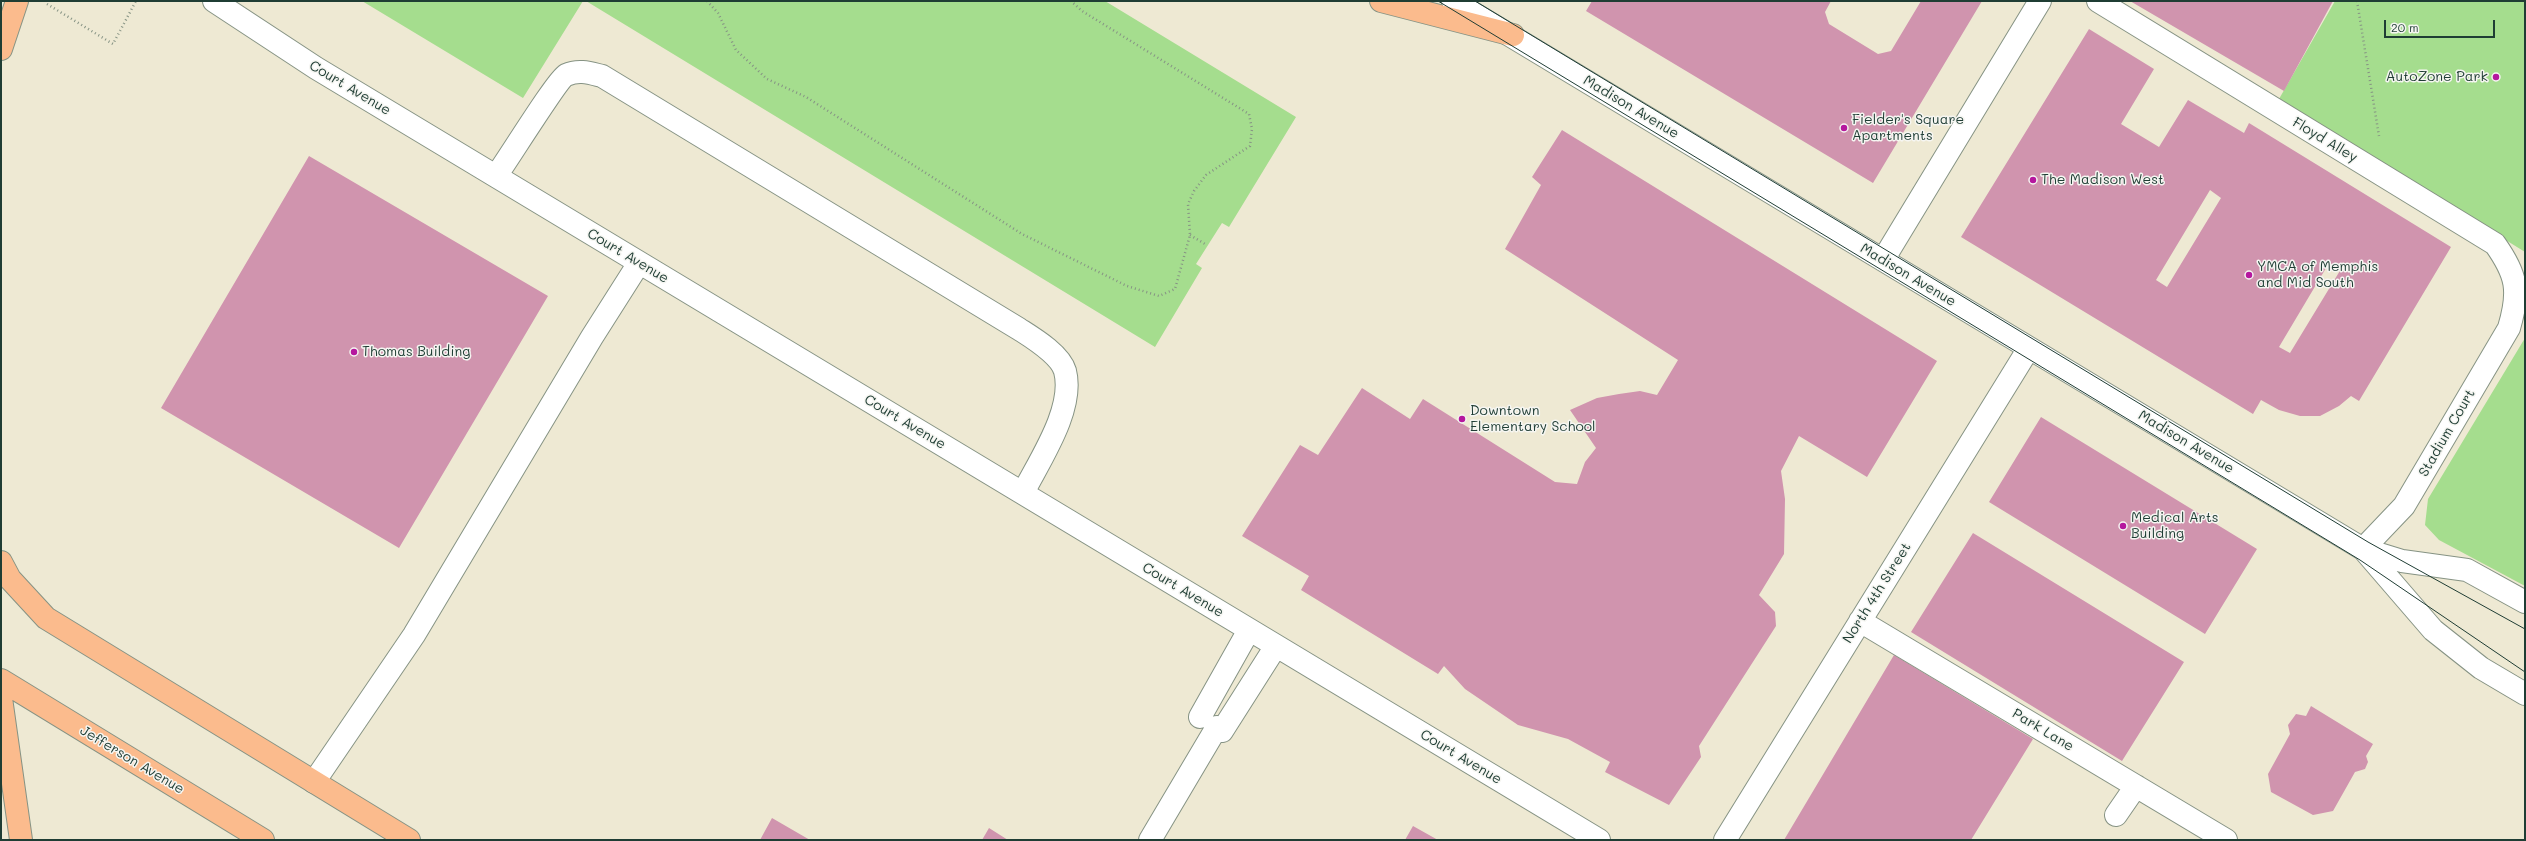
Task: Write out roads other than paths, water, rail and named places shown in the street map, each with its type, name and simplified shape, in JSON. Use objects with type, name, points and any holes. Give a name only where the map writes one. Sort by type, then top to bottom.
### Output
[{"type":"main road","points":[[1,49],[16,1]]},
{"type":"main road","points":[[1381,1],[1513,35]]},
{"type":"main road","points":[[1,562],[10,579],[46,618],[409,840]]},
{"type":"main road","name":"Jefferson Avenue","points":[[1,680],[263,840]]},
{"type":"main road","points":[[1,698],[21,840]]},
{"type":"street","name":"Court Avenue","points":[[214,1],[316,68],[1599,840]]},
{"type":"street","name":"Madison Avenue","points":[[1453,1],[1513,35],[2363,549],[2402,561],[2467,570],[2525,602]]},
{"type":"street","points":[[1883,260],[2040,1]]},
{"type":"street","name":"Floyd Alley","points":[[2098,1],[2495,244],[2509,264],[2515,282],[2515,306]]},
{"type":"street","points":[[496,176],[553,89],[566,75],[583,71],[602,76],[1012,324],[1049,350],[1065,370],[1067,394],[1058,425],[1023,493]]},
{"type":"street","points":[[314,782],[414,635],[531,442],[592,337],[639,262]]},
{"type":"street","name":"Stadium Court","points":[[2363,549],[2404,506],[2509,328],[2515,306]]},
{"type":"street","name":"North 4th Street","points":[[1726,840],[2029,348]]},
{"type":"street","name":"Madison Avenue","points":[[2363,549],[2433,630],[2481,668],[2525,694]]},
{"type":"street","name":"Park Lane","points":[[1860,621],[2226,840]]},
{"type":"street","points":[[1150,840],[1213,725],[1249,630]]},
{"type":"street","points":[[1213,725],[1276,646]]},
{"type":"street","points":[[2116,815],[2136,786]]},
{"type":"tram line","points":[[1438,1],[2360,560],[2525,672]]},
{"type":"tram line","points":[[1475,1],[2368,542],[2525,629]]},
{"type":"place","name":"AutoZone Park","points":[[2496,77]]},
{"type":"place","name":"Fielder's Square Apartments","points":[[1844,128]]},
{"type":"place","name":"The Madison West","points":[[2033,180]]},
{"type":"place","name":"YMCA of Memphis and Mid South","points":[[2249,275]]},
{"type":"place","name":"Thomas Building","points":[[354,352]]},
{"type":"place","name":"Downtown Elementary School","points":[[1462,419]]},
{"type":"place","name":"Medical Arts Building","points":[[2123,526]]}]
